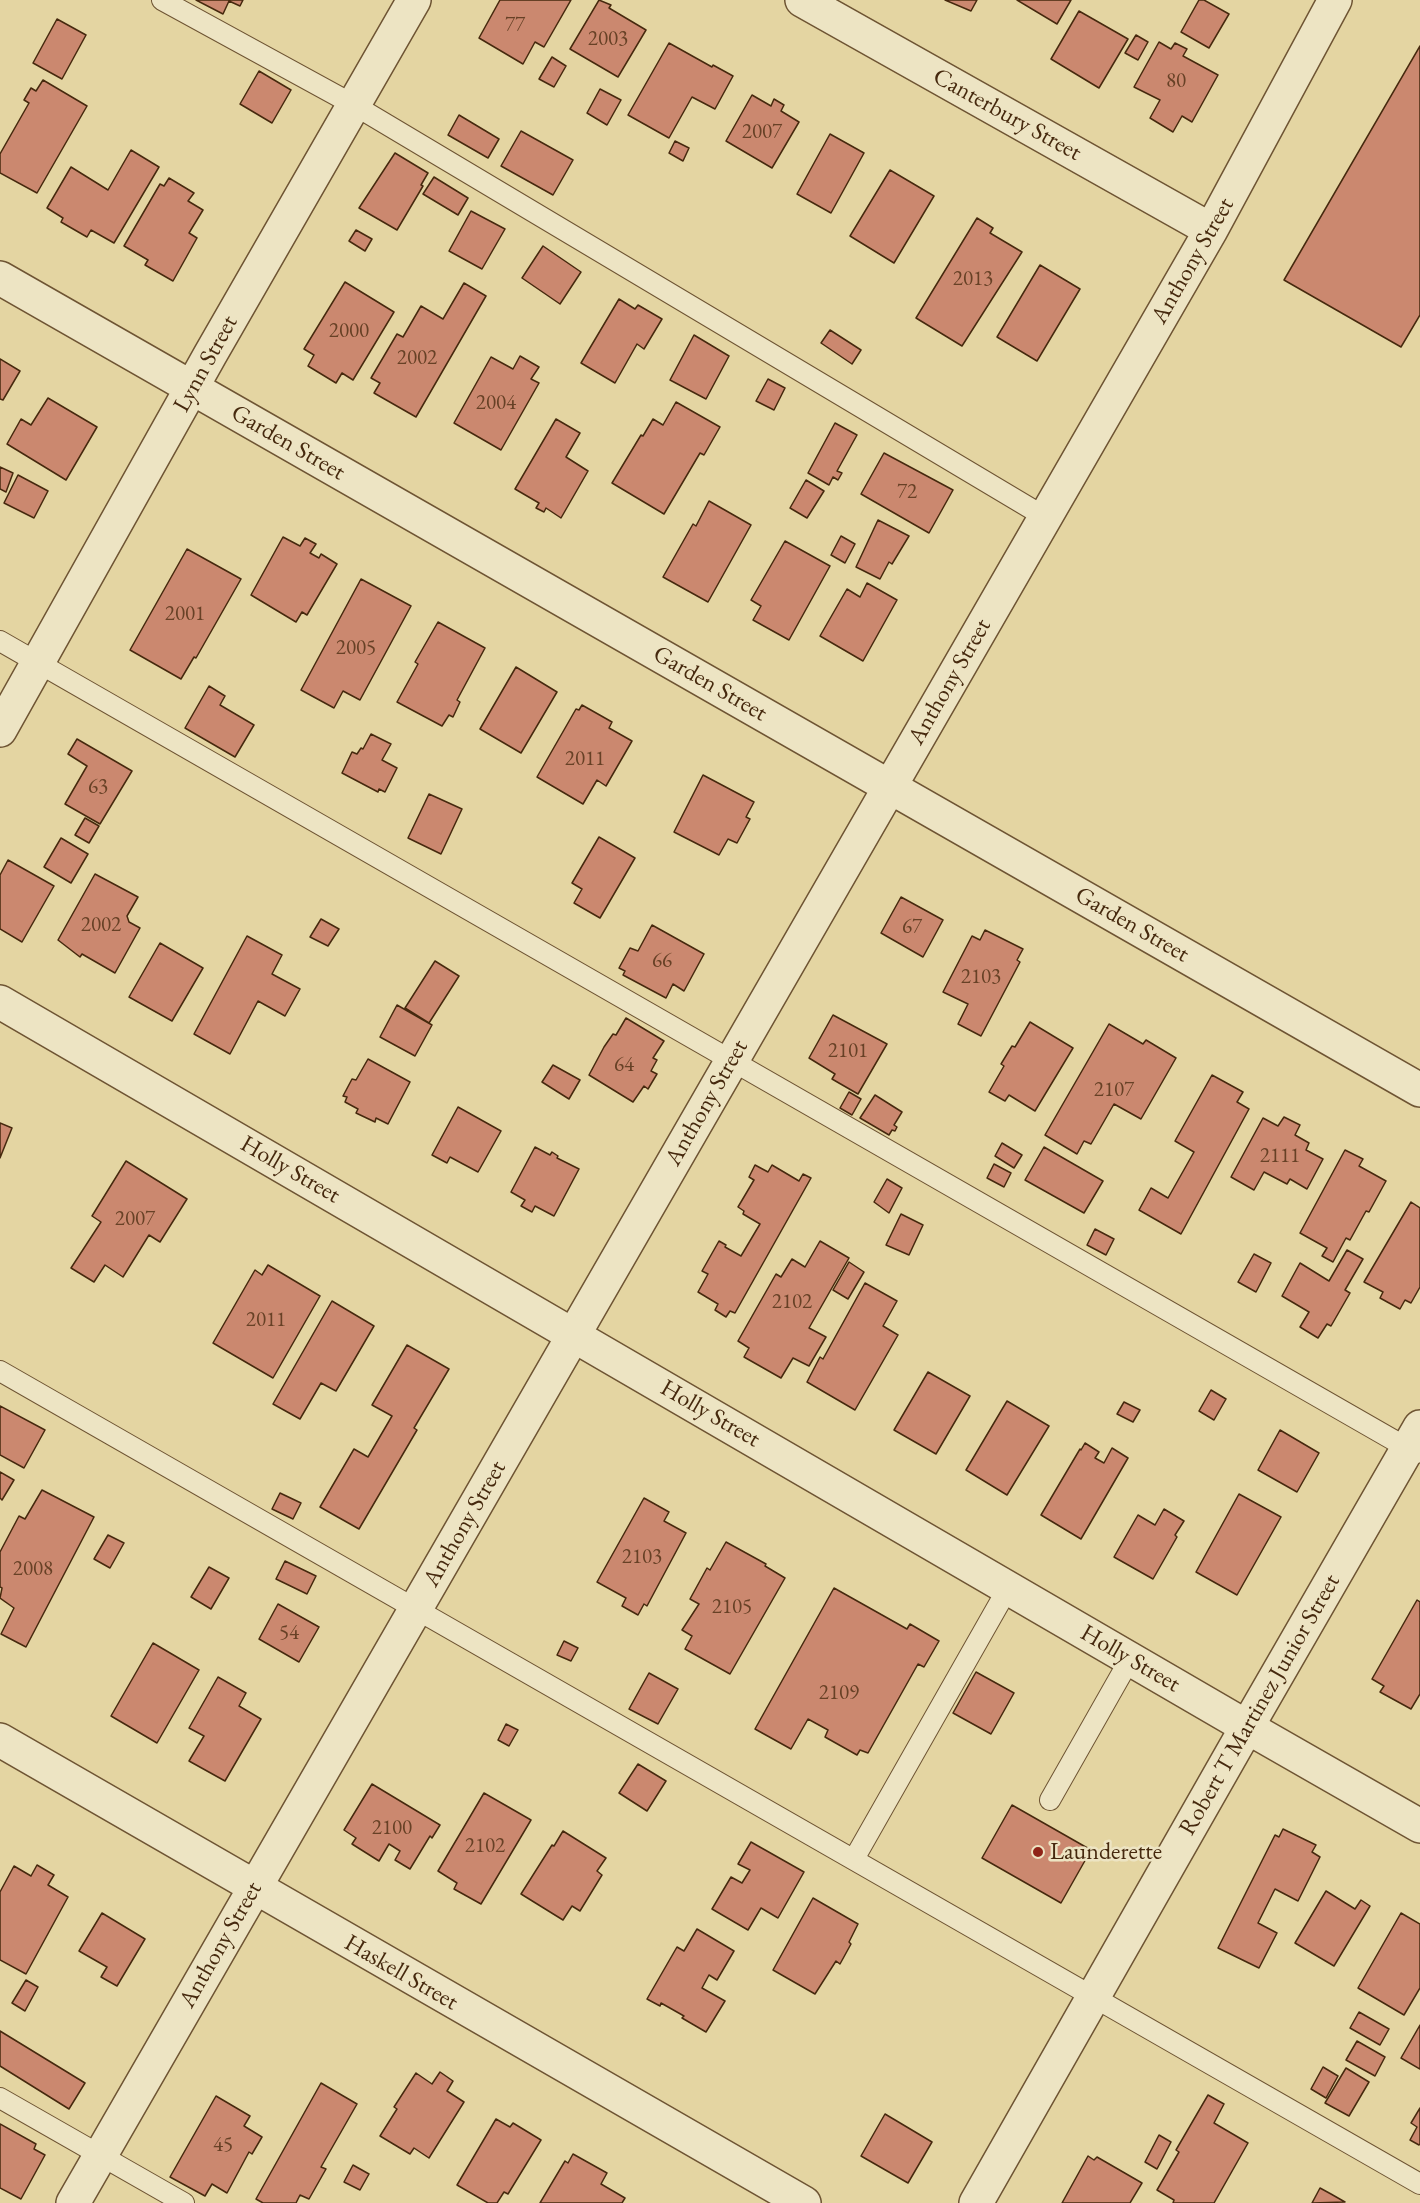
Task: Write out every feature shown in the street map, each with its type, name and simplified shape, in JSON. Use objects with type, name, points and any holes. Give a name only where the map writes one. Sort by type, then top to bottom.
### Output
[{"type":"street","name":"Lynn Street","points":[[0,730],[414,0]]},
{"type":"street","name":"Canterbury Street","points":[[802,0],[1211,230]]},
{"type":"street","name":"Anthony Street","points":[[73,2203],[1211,230],[1335,0]]},
{"type":"street","name":"Garden Street","points":[[0,278],[1420,1090]]},
{"type":"street","name":"Holly Street","points":[[0,1002],[1420,1826]]},
{"type":"street","name":"Robert T Martinez Junior Street","points":[[976,2203],[1247,1727],[1416,1443]]},
{"type":"street","name":"Haskell Street","points":[[0,1740],[804,2203]]},
{"type":"lane","points":[[162,0],[354,105],[1045,517]]},
{"type":"lane","points":[[0,641],[732,1061],[1416,1443]]},
{"type":"lane","points":[[0,1371],[1420,2184]]},
{"type":"lane","points":[[854,1859],[1008,1588]]},
{"type":"lane","points":[[1050,1800],[1130,1659]]},
{"type":"lane","points":[[0,2098],[184,2203]]},
{"type":"building","points":[[196,0],[243,0],[240,6],[229,1],[223,14]]},
{"type":"building","points":[[500,0],[571,0],[544,47],[535,42],[523,64],[479,38]]},
{"type":"building","points":[[599,0],[611,5],[609,8],[646,30],[618,77],[570,49]]},
{"type":"building","points":[[945,0],[977,0],[971,11]]},
{"type":"building","points":[[1017,0],[1071,0],[1057,24]]},
{"type":"building","points":[[1199,0],[1204,0],[1229,14],[1209,48],[1181,32]]},
{"type":"building","points":[[1079,11],[1128,39],[1099,88],[1051,59]]},
{"type":"building","points":[[57,19],[86,35],[62,79],[33,63]]},
{"type":"building","points":[[1136,35],[1148,42],[1138,60],[1125,53]]},
{"type":"building","points":[[1159,42],[1171,49],[1175,43],[1187,49],[1183,56],[1218,75],[1192,122],[1182,116],[1173,132],[1150,118],[1160,100],[1134,87]]},
{"type":"building","points":[[669,43],[733,76],[715,109],[692,97],[669,138],[628,115]]},
{"type":"building","points":[[1420,46],[1420,315],[1401,347],[1284,280]]},
{"type":"building","points":[[552,57],[566,66],[554,87],[539,79]]},
{"type":"building","points":[[259,71],[291,90],[272,123],[240,104]]},
{"type":"building","points":[[43,80],[87,106],[37,193],[0,173],[0,154],[29,103],[24,100],[31,88],[36,91]]},
{"type":"building","points":[[600,89],[621,100],[607,125],[587,113]]},
{"type":"building","points":[[752,95],[771,106],[774,99],[784,105],[781,111],[799,122],[772,168],[726,141]]},
{"type":"building","points":[[459,115],[499,139],[488,158],[448,135]]},
{"type":"building","points":[[521,131],[573,160],[553,195],[501,166]]},
{"type":"building","points":[[830,134],[864,153],[831,213],[797,194]]},
{"type":"building","points":[[675,141],[689,148],[683,161],[669,153]]},
{"type":"building","points":[[131,150],[159,167],[114,243],[91,230],[87,237],[61,222],[63,218],[47,208],[71,167],[108,190]]},
{"type":"building","points":[[395,153],[428,173],[421,185],[423,186],[397,230],[359,208]]},
{"type":"building","points":[[890,170],[934,196],[894,263],[850,236]]},
{"type":"building","points":[[434,177],[468,198],[458,215],[423,194]]},
{"type":"building","points":[[169,178],[194,193],[188,201],[203,210],[189,233],[197,238],[173,281],[145,265],[148,260],[124,246],[160,184],[164,186]]},
{"type":"building","points":[[471,211],[505,229],[482,269],[449,251]]},
{"type":"building","points":[[977,218],[993,228],[990,233],[1022,252],[962,346],[916,318]]},
{"type":"building","points":[[356,230],[372,239],[365,251],[349,241]]},
{"type":"building","points":[[543,246],[581,272],[560,304],[522,278]]},
{"type":"building","points":[[1040,265],[1080,289],[1037,361],[997,337]]},
{"type":"building","points":[[345,282],[394,312],[353,380],[342,373],[336,383],[308,366],[314,355],[304,349]]},
{"type":"building","points":[[464,283],[486,296],[416,417],[374,393],[380,383],[371,378],[397,334],[403,337],[421,306],[443,319]]},
{"type":"building","points":[[619,299],[635,309],[638,305],[662,319],[644,349],[637,344],[615,383],[581,363]]},
{"type":"building","points":[[830,330],[861,350],[852,364],[821,343]]},
{"type":"building","points":[[694,335],[729,356],[706,399],[670,380]]},
{"type":"building","points":[[520,356],[539,367],[531,379],[539,383],[501,450],[454,423],[491,357],[513,369]]},
{"type":"building","points":[[0,359],[20,371],[3,400],[0,399]]},
{"type":"building","points":[[768,379],[785,388],[774,410],[756,401]]},
{"type":"building","points":[[48,398],[97,427],[66,480],[7,444],[21,419],[31,425]]},
{"type":"building","points":[[676,402],[720,427],[704,455],[700,453],[664,514],[612,483],[653,419],[663,425]]},
{"type":"building","points":[[556,419],[580,433],[566,457],[588,471],[561,518],[546,508],[544,512],[536,508],[539,503],[515,489]]},
{"type":"building","points":[[835,423],[857,435],[837,471],[842,473],[838,480],[833,477],[829,485],[808,473]]},
{"type":"building","points":[[884,453],[953,490],[929,533],[861,494]]},
{"type":"building","points":[[0,467],[13,473],[6,492],[0,489]]},
{"type":"building","points":[[18,475],[48,491],[34,518],[4,503]]},
{"type":"building","points":[[806,480],[824,491],[807,518],[790,508]]},
{"type":"building","points":[[709,501],[751,525],[708,602],[663,577],[693,524],[696,526]]},
{"type":"building","points":[[878,520],[909,536],[892,564],[889,562],[880,579],[856,567]]},
{"type":"building","points":[[841,536],[855,544],[845,563],[831,555]]},
{"type":"building","points":[[283,537],[300,546],[305,538],[316,544],[310,553],[319,558],[321,554],[337,564],[307,615],[302,612],[296,622],[251,595]]},
{"type":"building","points":[[785,541],[830,566],[789,640],[753,620],[761,606],[751,600]]},
{"type":"building","points":[[187,549],[241,579],[196,658],[194,657],[181,679],[130,650]]},
{"type":"building","points":[[361,579],[411,606],[360,700],[343,691],[334,708],[301,690]]},
{"type":"building","points":[[867,583],[897,600],[863,661],[820,636],[847,589],[860,597]]},
{"type":"building","points":[[438,622],[485,648],[457,700],[460,702],[453,717],[449,715],[442,726],[397,702],[418,664],[415,662]]},
{"type":"building","points":[[516,667],[557,692],[521,753],[480,729]]},
{"type":"building","points":[[209,686],[225,696],[220,705],[254,725],[235,757],[185,728]]},
{"type":"building","points":[[582,705],[612,722],[609,728],[632,741],[606,786],[597,780],[583,804],[537,777],[576,709],[579,710]]},
{"type":"building","points":[[371,734],[391,744],[382,760],[397,768],[385,792],[379,789],[378,792],[342,773],[352,752],[357,754],[361,748],[363,749]]},
{"type":"building","points":[[77,739],[132,771],[100,824],[65,804],[87,766],[68,754]]},
{"type":"building","points":[[703,775],[754,802],[746,817],[750,819],[737,843],[728,839],[719,855],[674,832]]},
{"type":"building","points":[[429,794],[462,809],[441,854],[408,838]]},
{"type":"building","points":[[85,818],[99,826],[89,843],[75,835]]},
{"type":"building","points":[[599,837],[635,858],[600,918],[574,903],[582,889],[572,883]]},
{"type":"building","points":[[61,838],[88,854],[71,883],[44,867]]},
{"type":"building","points":[[8,860],[54,886],[22,942],[0,929],[0,875]]},
{"type":"building","points":[[95,874],[138,897],[127,916],[129,922],[140,928],[115,973],[82,954],[80,957],[58,940]]},
{"type":"building","points":[[901,897],[943,920],[923,957],[881,933]]},
{"type":"building","points":[[321,919],[339,929],[328,946],[310,937]]},
{"type":"building","points":[[652,925],[704,954],[684,991],[673,984],[666,998],[623,975],[625,971],[619,968],[630,948],[638,951]]},
{"type":"building","points":[[985,930],[1023,949],[1017,960],[1020,962],[981,1036],[958,1024],[968,1004],[943,992],[972,936],[980,940]]},
{"type":"building","points":[[247,936],[282,955],[272,974],[300,989],[285,1016],[258,1001],[230,1054],[194,1034]]},
{"type":"building","points":[[160,943],[203,968],[172,1021],[129,997]]},
{"type":"building","points":[[435,961],[459,976],[429,1023],[405,1008]]},
{"type":"building","points":[[397,1005],[432,1025],[415,1056],[380,1037]]},
{"type":"building","points":[[833,1015],[887,1044],[858,1094],[832,1079],[835,1074],[809,1058]]},
{"type":"building","points":[[626,1018],[664,1041],[653,1058],[657,1060],[651,1071],[657,1074],[648,1089],[644,1086],[633,1102],[589,1075],[604,1047],[613,1034],[616,1035]]},
{"type":"building","points":[[1030,1022],[1073,1048],[1035,1111],[1009,1095],[1005,1101],[989,1092],[1004,1066],[1001,1064],[1012,1046],[1015,1047]]},
{"type":"building","points":[[1109,1024],[1143,1044],[1146,1040],[1176,1058],[1141,1119],[1114,1104],[1091,1144],[1084,1141],[1077,1154],[1045,1135]]},
{"type":"building","points":[[368,1059],[410,1082],[388,1124],[376,1118],[375,1122],[356,1113],[358,1109],[345,1102],[347,1097],[343,1096],[352,1079],[356,1080]]},
{"type":"building","points":[[553,1065],[580,1080],[569,1099],[542,1082]]},
{"type":"building","points":[[1212,1075],[1243,1092],[1237,1102],[1249,1109],[1181,1234],[1139,1210],[1151,1188],[1168,1198],[1194,1152],[1175,1141]]},
{"type":"building","points":[[849,1092],[861,1099],[852,1115],[840,1108]]},
{"type":"building","points":[[875,1095],[902,1112],[894,1125],[897,1127],[895,1131],[892,1130],[889,1135],[860,1118]]},
{"type":"building","points":[[458,1107],[501,1131],[478,1172],[450,1157],[447,1163],[432,1155]]},
{"type":"building","points":[[1284,1117],[1300,1125],[1295,1135],[1309,1143],[1306,1150],[1323,1159],[1307,1189],[1290,1179],[1287,1184],[1264,1172],[1254,1190],[1231,1177],[1263,1118],[1278,1126]]},
{"type":"building","points":[[0,1123],[12,1128],[0,1158]]},
{"type":"building","points":[[1002,1143],[1022,1155],[1014,1168],[995,1156]]},
{"type":"building","points":[[535,1147],[550,1155],[552,1152],[558,1156],[557,1158],[579,1169],[554,1216],[535,1206],[532,1212],[521,1206],[525,1200],[511,1192]]},
{"type":"building","points":[[1044,1147],[1103,1181],[1084,1213],[1025,1180]]},
{"type":"building","points":[[1345,1150],[1363,1159],[1359,1166],[1386,1181],[1369,1212],[1366,1211],[1350,1240],[1346,1238],[1333,1262],[1322,1256],[1327,1248],[1300,1233]]},
{"type":"building","points":[[126,1161],[187,1199],[160,1242],[149,1235],[123,1277],[105,1265],[94,1282],[71,1268],[101,1222],[92,1216]]},
{"type":"building","points":[[994,1164],[1011,1173],[1004,1187],[987,1178]]},
{"type":"building","points":[[755,1165],[768,1172],[772,1165],[799,1181],[803,1174],[811,1178],[735,1313],[730,1311],[726,1317],[715,1310],[718,1304],[698,1292],[708,1274],[702,1271],[719,1241],[741,1256],[760,1224],[743,1214],[744,1211],[738,1207],[754,1180],[749,1177]]},
{"type":"building","points":[[887,1179],[902,1188],[889,1213],[874,1202]]},
{"type":"building","points":[[1411,1202],[1420,1208],[1420,1287],[1411,1303],[1405,1300],[1400,1309],[1380,1298],[1383,1292],[1364,1282]]},
{"type":"building","points":[[901,1214],[923,1225],[909,1255],[886,1245]]},
{"type":"building","points":[[1095,1229],[1114,1239],[1106,1255],[1087,1245]]},
{"type":"building","points":[[820,1241],[849,1258],[809,1328],[826,1337],[809,1366],[793,1358],[781,1378],[744,1357],[749,1348],[738,1341],[776,1274],[781,1277],[792,1259],[805,1267]]},
{"type":"building","points":[[1347,1250],[1363,1259],[1345,1290],[1350,1293],[1331,1326],[1327,1324],[1318,1338],[1300,1327],[1309,1312],[1282,1296],[1300,1263],[1329,1281]]},
{"type":"building","points":[[1254,1254],[1271,1263],[1256,1292],[1238,1282]]},
{"type":"building","points":[[849,1262],[864,1272],[848,1299],[833,1290]]},
{"type":"building","points":[[268,1265],[320,1296],[273,1378],[213,1343],[255,1270],[262,1275]]},
{"type":"building","points":[[865,1283],[897,1301],[883,1326],[898,1335],[855,1410],[807,1382],[820,1357],[823,1359]]},
{"type":"building","points":[[332,1301],[374,1326],[336,1391],[321,1383],[300,1419],[273,1404]]},
{"type":"building","points":[[407,1345],[449,1369],[414,1428],[417,1430],[359,1529],[320,1507],[354,1449],[368,1457],[392,1416],[372,1405]]},
{"type":"building","points":[[928,1372],[970,1396],[936,1454],[894,1430]]},
{"type":"building","points":[[1211,1390],[1226,1399],[1214,1420],[1199,1411]]},
{"type":"building","points":[[1007,1401],[1049,1426],[1007,1495],[966,1470]]},
{"type":"building","points":[[1124,1402],[1140,1410],[1133,1422],[1117,1414]]},
{"type":"building","points":[[0,1406],[45,1430],[24,1468],[0,1455]]},
{"type":"building","points":[[1280,1430],[1319,1453],[1297,1492],[1258,1470]]},
{"type":"building","points":[[1085,1443],[1099,1452],[1095,1458],[1104,1463],[1112,1448],[1128,1458],[1081,1539],[1041,1515]]},
{"type":"building","points":[[0,1472],[14,1480],[2,1500],[0,1498]]},
{"type":"building","points":[[42,1490],[94,1517],[26,1647],[1,1634],[14,1608],[0,1598],[2,1588],[0,1587],[0,1552],[19,1516],[25,1519]]},
{"type":"building","points":[[280,1493],[301,1503],[293,1519],[272,1509]]},
{"type":"building","points":[[1239,1494],[1281,1517],[1237,1595],[1196,1572]]},
{"type":"building","points":[[644,1498],[669,1512],[664,1521],[686,1533],[647,1606],[644,1604],[638,1615],[622,1606],[626,1598],[597,1582]]},
{"type":"building","points":[[1164,1509],[1184,1521],[1153,1579],[1114,1557],[1138,1515],[1155,1525]]},
{"type":"building","points":[[108,1535],[124,1543],[110,1568],[94,1559]]},
{"type":"building","points":[[726,1542],[766,1564],[765,1566],[785,1578],[730,1674],[685,1649],[692,1636],[682,1630],[699,1604],[690,1599],[707,1568],[710,1570]]},
{"type":"building","points":[[285,1561],[316,1576],[307,1594],[276,1579]]},
{"type":"building","points":[[209,1567],[229,1578],[211,1609],[191,1597]]},
{"type":"building","points":[[834,1588],[907,1629],[910,1624],[939,1641],[924,1667],[918,1664],[868,1753],[860,1750],[857,1755],[825,1737],[828,1730],[808,1719],[791,1749],[755,1729]]},
{"type":"building","points":[[1417,1600],[1420,1602],[1420,1694],[1411,1709],[1380,1692],[1384,1686],[1372,1679]]},
{"type":"building","points":[[278,1604],[319,1627],[299,1662],[259,1639]]},
{"type":"building","points":[[564,1641],[578,1648],[571,1661],[557,1655]]},
{"type":"building","points":[[153,1643],[199,1670],[157,1743],[111,1716]]},
{"type":"building","points":[[976,1672],[1014,1693],[991,1734],[953,1713]]},
{"type":"building","points":[[649,1673],[678,1689],[658,1724],[629,1709]]},
{"type":"building","points":[[218,1677],[246,1693],[239,1706],[261,1719],[225,1781],[189,1761],[204,1736],[189,1728]]},
{"type":"building","points":[[506,1724],[518,1730],[509,1746],[498,1740]]},
{"type":"building","points":[[638,1764],[666,1781],[647,1811],[619,1793]]},
{"type":"building","points":[[372,1784],[440,1825],[432,1838],[430,1836],[410,1869],[395,1860],[400,1851],[389,1844],[379,1861],[352,1844],[356,1838],[344,1830]]},
{"type":"building","points":[[484,1793],[531,1820],[481,1904],[454,1889],[457,1883],[438,1871]]},
{"type":"building","name":"Launderette","points":[[1012,1805],[1091,1850],[1061,1903],[982,1858]]},
{"type":"building","points":[[1283,1829],[1316,1845],[1312,1852],[1320,1857],[1298,1901],[1275,1889],[1258,1923],[1277,1933],[1259,1968],[1218,1948],[1275,1835],[1279,1837]]},
{"type":"building","points":[[563,1831],[606,1858],[597,1871],[602,1875],[580,1911],[572,1906],[563,1920],[521,1894]]},
{"type":"building","points":[[751,1842],[804,1872],[778,1918],[761,1908],[748,1930],[712,1909],[731,1877],[742,1883],[750,1870],[738,1864]]},
{"type":"building","points":[[37,1865],[54,1875],[48,1885],[68,1897],[26,1974],[0,1960],[0,1892],[14,1866],[31,1876]]},
{"type":"building","points":[[1326,1891],[1355,1909],[1361,1900],[1370,1906],[1334,1966],[1295,1943]]},
{"type":"building","points":[[813,1898],[858,1924],[849,1942],[851,1944],[840,1964],[836,1961],[815,1994],[773,1970]]},
{"type":"building","points":[[102,1913],[145,1939],[117,1986],[101,1977],[107,1967],[79,1951]]},
{"type":"building","points":[[1401,1913],[1420,1924],[1420,1988],[1404,2015],[1358,1988]]},
{"type":"building","points":[[697,1929],[734,1951],[717,1980],[709,1975],[702,1988],[725,2001],[706,2032],[661,2003],[660,2006],[647,1999],[677,1947],[684,1951]]},
{"type":"building","points":[[26,1980],[38,1987],[25,2011],[12,2003]]},
{"type":"building","points":[[1359,2012],[1389,2029],[1380,2045],[1350,2028]]},
{"type":"building","points":[[1420,2025],[1420,2069],[1401,2058]]},
{"type":"building","points":[[0,2031],[85,2083],[69,2109],[0,2066]]},
{"type":"building","points":[[1357,2041],[1385,2057],[1375,2076],[1346,2060]]},
{"type":"building","points":[[1323,2067],[1338,2076],[1326,2098],[1311,2089]]},
{"type":"building","points":[[1346,2068],[1369,2082],[1349,2116],[1325,2103]]},
{"type":"building","points":[[440,2072],[453,2081],[447,2091],[464,2102],[429,2158],[414,2148],[410,2154],[380,2136],[397,2109],[394,2107],[416,2073],[432,2084]]},
{"type":"building","points":[[321,2083],[357,2104],[321,2167],[326,2169],[309,2199],[300,2195],[296,2203],[263,2203],[256,2199]]},
{"type":"building","points":[[1208,2095],[1224,2104],[1214,2123],[1248,2143],[1214,2203],[1173,2203],[1174,2200],[1157,2190],[1179,2152],[1176,2150]]},
{"type":"building","points":[[216,2096],[250,2116],[244,2126],[262,2137],[252,2154],[249,2152],[227,2193],[212,2184],[205,2196],[170,2177]]},
{"type":"building","points":[[1420,2108],[1419,2145],[1410,2140],[1417,2127],[1411,2123]]},
{"type":"building","points":[[885,2114],[932,2142],[908,2183],[861,2156]]},
{"type":"building","points":[[496,2119],[510,2127],[513,2123],[541,2140],[508,2194],[504,2192],[497,2203],[488,2203],[457,2185]]},
{"type":"building","points":[[0,2124],[36,2144],[34,2149],[45,2155],[21,2199],[0,2188]]},
{"type":"building","points":[[1159,2135],[1171,2142],[1157,2169],[1145,2162]]},
{"type":"building","points":[[573,2154],[607,2173],[601,2184],[625,2198],[622,2203],[540,2203],[565,2161],[568,2163]]},
{"type":"building","points":[[1088,2156],[1094,2160],[1097,2157],[1142,2183],[1130,2203],[1062,2203]]},
{"type":"building","points":[[353,2165],[369,2174],[360,2190],[344,2182]]},
{"type":"building","points":[[1320,2188],[1331,2194],[1345,2202],[1312,2203]]},
{"type":"place","name":"Launderette","points":[[1038,1852]]}]
